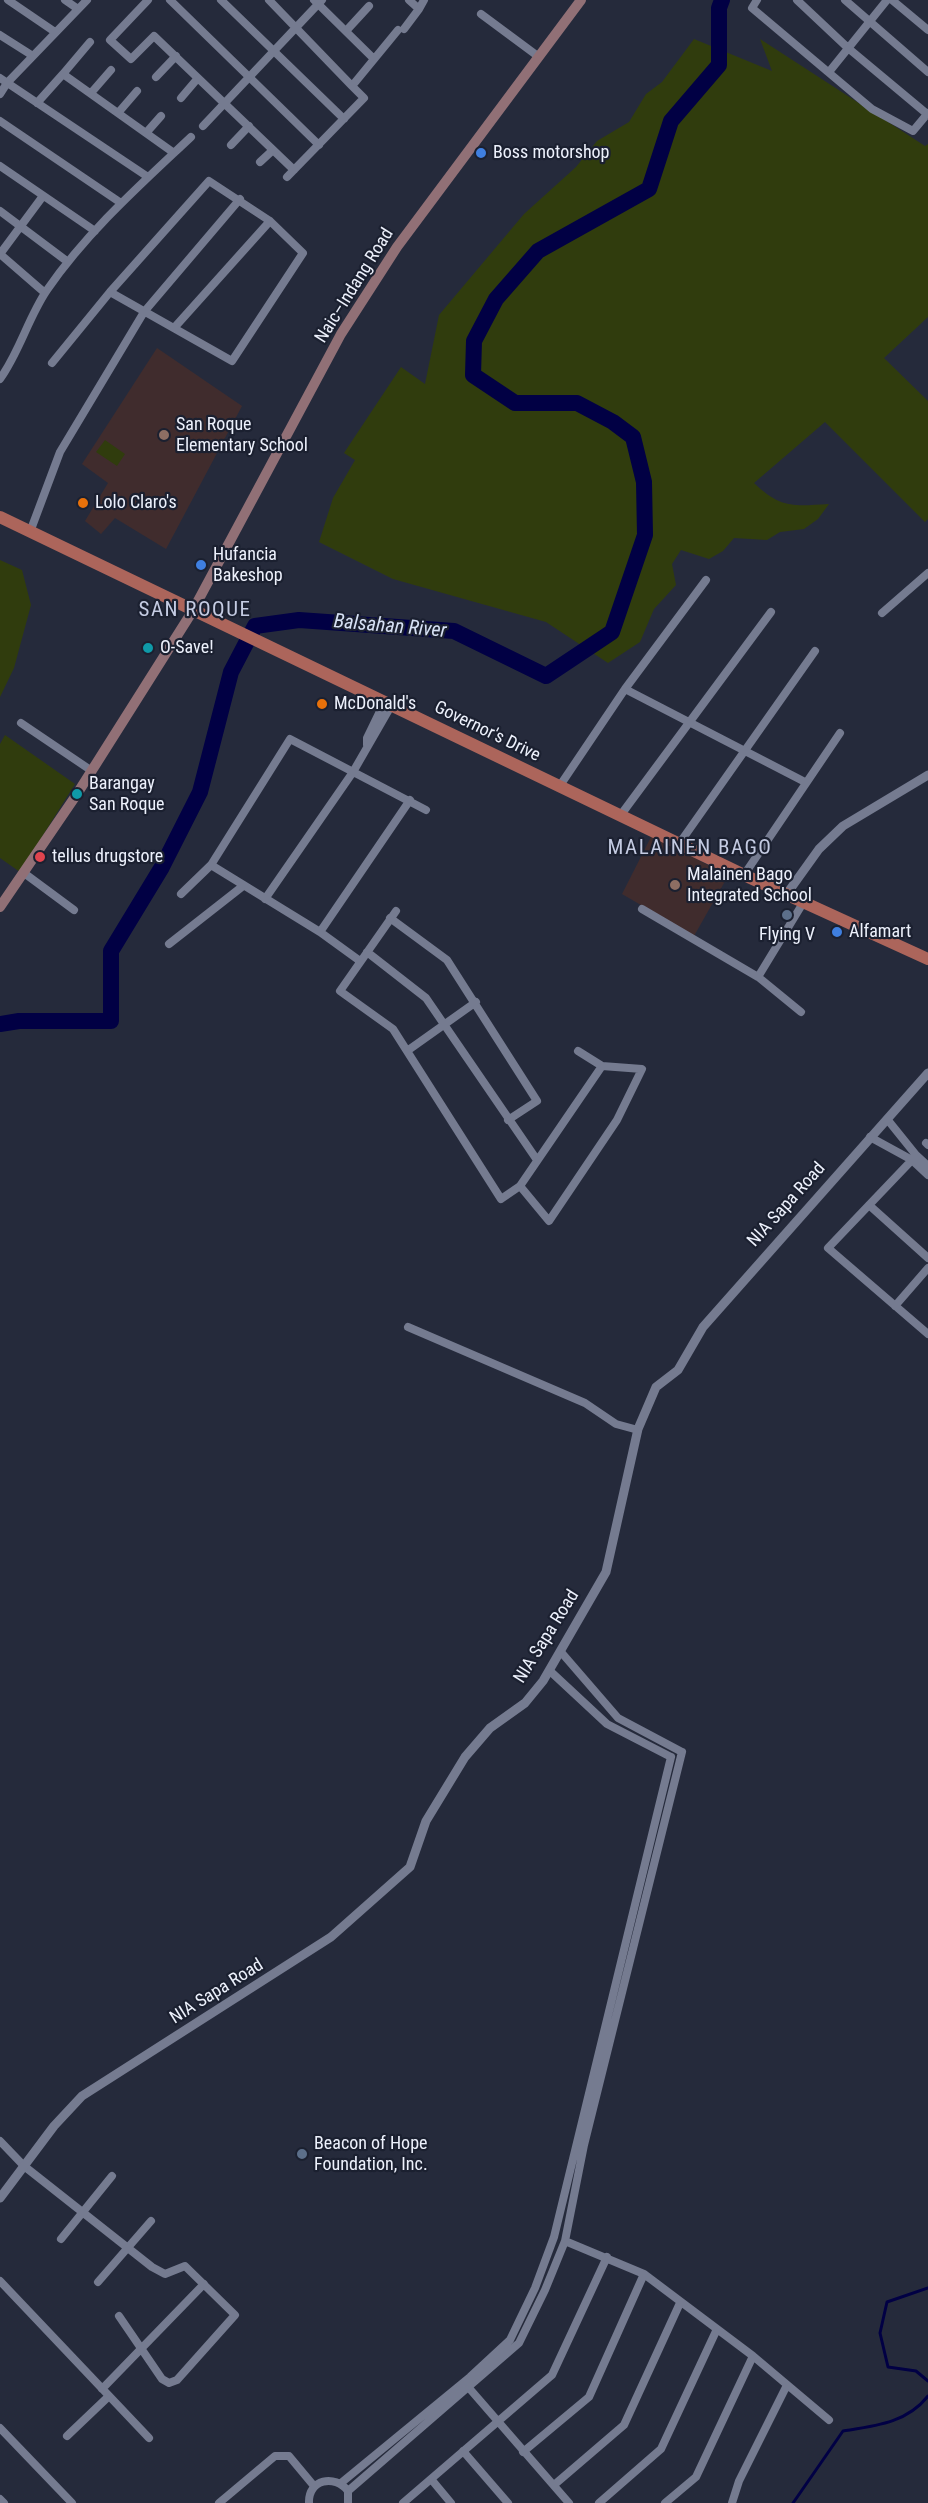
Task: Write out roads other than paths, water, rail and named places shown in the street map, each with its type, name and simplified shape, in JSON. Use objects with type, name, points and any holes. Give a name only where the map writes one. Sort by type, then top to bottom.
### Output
[{"type":"main road","name":"Naic–Indang Road","points":[[0,907],[92,771],[192,612],[341,334],[397,247],[581,0]]},
{"type":"main road","name":"Governor's Drive","points":[[0,517],[273,651],[385,710],[559,787],[803,903],[928,959]]},
{"type":"street","points":[[8,0],[56,33]]},
{"type":"street","points":[[65,0],[78,9]]},
{"type":"street","points":[[0,94],[4,81],[33,56],[87,0]]},
{"type":"street","points":[[148,0],[110,40],[131,59],[154,36],[226,102],[294,170]]},
{"type":"street","points":[[170,0],[319,145]]},
{"type":"street","points":[[221,0],[344,119]]},
{"type":"street","points":[[269,0],[364,98],[287,177]]},
{"type":"street","points":[[409,0],[419,9]]},
{"type":"street","points":[[352,86],[419,9],[424,0]]},
{"type":"street","points":[[757,0],[752,8],[872,109],[913,131],[928,113],[848,48],[797,0]]},
{"type":"street","points":[[845,0],[928,72]]},
{"type":"street","points":[[830,72],[886,0]]},
{"type":"street","points":[[892,0],[928,30]]},
{"type":"street","points":[[203,126],[296,28],[318,1],[374,59]]},
{"type":"street","points":[[346,31],[369,6]]},
{"type":"street","points":[[481,14],[539,57]]},
{"type":"street","points":[[0,35],[33,56]]},
{"type":"street","points":[[37,103],[90,42]]},
{"type":"street","points":[[156,77],[176,56]]},
{"type":"street","points":[[91,93],[111,70]]},
{"type":"street","points":[[63,74],[174,153]]},
{"type":"street","points":[[181,98],[198,78]]},
{"type":"street","points":[[4,81],[148,177]]},
{"type":"street","points":[[118,113],[137,91]]},
{"type":"street","points":[[146,133],[160,116]]},
{"type":"street","points":[[0,121],[121,203]]},
{"type":"street","points":[[231,146],[249,126]]},
{"type":"street","points":[[0,379],[11,363],[45,293],[68,262],[121,203],[191,137]]},
{"type":"street","points":[[260,162],[273,150]]},
{"type":"street","points":[[0,166],[94,231]]},
{"type":"street","points":[[52,363],[110,292],[209,181],[240,199],[270,221],[303,253],[232,361],[110,292]]},
{"type":"street","points":[[43,196],[0,254],[45,293]]},
{"type":"street","points":[[30,532],[60,452],[144,312],[240,199]]},
{"type":"street","points":[[0,211],[68,262]]},
{"type":"street","points":[[174,328],[270,221]]},
{"type":"street","points":[[882,613],[928,573]]},
{"type":"street","points":[[559,787],[625,689],[706,580]]},
{"type":"street","points":[[620,816],[771,612]]},
{"type":"street","points":[[679,844],[815,651]]},
{"type":"street","points":[[625,689],[805,782]]},
{"type":"street","points":[[265,899],[353,772],[385,710]]},
{"type":"street","points":[[21,723],[92,771]]},
{"type":"street","points":[[744,875],[840,733]]},
{"type":"street","points":[[181,894],[211,866],[290,740],[426,810]]},
{"type":"street","points":[[786,895],[819,849],[843,826],[928,775]]},
{"type":"street","points":[[320,932],[410,800]]},
{"type":"street","points":[[211,866],[320,932],[360,961]]},
{"type":"street","points":[[24,873],[74,910]]},
{"type":"street","points":[[169,944],[243,886]]},
{"type":"street","points":[[757,976],[803,903]]},
{"type":"street","points":[[642,909],[757,976],[801,1012]]},
{"type":"street","points":[[396,911],[340,992],[393,1029],[501,1199],[519,1186],[602,1066]]},
{"type":"street","points":[[390,918],[447,960],[476,1002],[537,1101],[508,1120]]},
{"type":"street","points":[[367,952],[426,998],[537,1160]]},
{"type":"street","points":[[407,1051],[476,1002]]},
{"type":"street","points":[[519,1186],[549,1221],[617,1120],[642,1069],[602,1066],[578,1051]]},
{"type":"street","name":"NIA Sapa Road","points":[[0,2198],[54,2126],[82,2096],[331,1937],[410,1867],[426,1821],[465,1756],[490,1728],[525,1702],[550,1671],[606,1572],[638,1430],[656,1387],[678,1370],[703,1327],[928,1073]]},
{"type":"street","points":[[887,1119],[928,1175]]},
{"type":"street","points":[[870,1137],[928,1166]]},
{"type":"street","points":[[914,1158],[828,1248],[928,1334]]},
{"type":"street","points":[[869,1205],[928,1258]]},
{"type":"street","points":[[895,1306],[928,1268]]},
{"type":"street","points":[[408,1327],[585,1403],[616,1424],[638,1430]]},
{"type":"street","points":[[561,1652],[618,1718],[682,1752]]},
{"type":"street","points":[[550,1671],[607,1724],[671,1757]]},
{"type":"street","points":[[601,1718],[609,1708]]},
{"type":"street","points":[[671,1757],[682,1752]]},
{"type":"street","points":[[348,2491],[519,2343],[565,2241],[584,2145],[682,1752]]},
{"type":"street","points":[[340,2483],[470,2377],[510,2340],[535,2288],[555,2237],[671,1757]]},
{"type":"street","points":[[0,2141],[24,2166],[152,2267],[165,2274],[185,2265],[235,2315],[177,2380],[165,2382],[119,2316]]},
{"type":"street","points":[[61,2239],[112,2176]]},
{"type":"street","points":[[98,2282],[151,2221]]},
{"type":"street","points":[[565,2241],[644,2274],[753,2356],[829,2420]]},
{"type":"street","points":[[403,2503],[552,2374],[607,2258]]},
{"type":"street","points":[[523,2452],[589,2397],[644,2274]]},
{"type":"street","points":[[0,2282],[149,2438]]},
{"type":"street","points":[[102,2389],[204,2284]]},
{"type":"street","points":[[554,2485],[624,2425],[680,2302]]},
{"type":"street","points":[[599,2503],[661,2449],[717,2329]]},
{"type":"street","points":[[665,2503],[696,2477],[753,2356]]},
{"type":"street","points":[[732,2503],[739,2481],[787,2385]]},
{"type":"street","points":[[469,2388],[569,2503]]},
{"type":"street","points":[[67,2436],[109,2396]]},
{"type":"street","points":[[0,2428],[72,2503]]},
{"type":"street","points":[[463,2451],[508,2503]]},
{"type":"street","points":[[219,2503],[275,2456],[289,2456],[314,2486]]},
{"type":"street","points":[[431,2479],[451,2503]]},
{"type":"street","points":[[309,2503],[314,2486],[326,2480],[340,2483],[348,2491],[348,2503]]},
{"type":"street","points":[[0,2499],[4,2503]]},
{"type":"waterway","name":"Balsahan River","points":[[0,1024],[19,1021],[111,1021],[111,951],[162,867],[200,792],[231,672],[255,626],[299,620],[454,631],[546,676],[612,632],[645,535],[644,482],[633,437],[613,422],[577,403],[515,403],[473,375],[474,341],[496,299],[538,251],[649,189],[671,121],[719,65],[719,8],[722,0]]},
{"type":"waterway","points":[[928,2288],[887,2302],[880,2333],[888,2367],[916,2371],[928,2381]]},
{"type":"waterway","points":[[793,2503],[843,2431],[878,2425],[900,2418],[920,2405],[928,2396]]},
{"type":"place","name":"Boss motorshop","points":[[481,153]]},
{"type":"place","name":"San Roque Elementary School","points":[[164,435]]},
{"type":"place","name":"Lolo Claro's","points":[[83,503]]},
{"type":"place","name":"Hufancia Bakeshop","points":[[201,565]]},
{"type":"place","name":"O-Save!","points":[[148,648]]},
{"type":"place","name":"McDonald's","points":[[322,704]]},
{"type":"place","name":"Barangay San Roque","points":[[77,794]]},
{"type":"place","name":"tellus drugstore","points":[[40,857]]},
{"type":"place","name":"Malainen Bago Integrated School","points":[[675,885]]},
{"type":"place","name":"Flying V","points":[[787,915]]},
{"type":"place","name":"Alfamart","points":[[837,932]]},
{"type":"place","name":"Beacon of Hope Foundation, Inc.","points":[[302,2154]]},
{"type":"district","name":"SAN ROQUE","points":[[195,611]]},
{"type":"district","name":"MALAINEN BAGO","points":[[690,849]]}]
